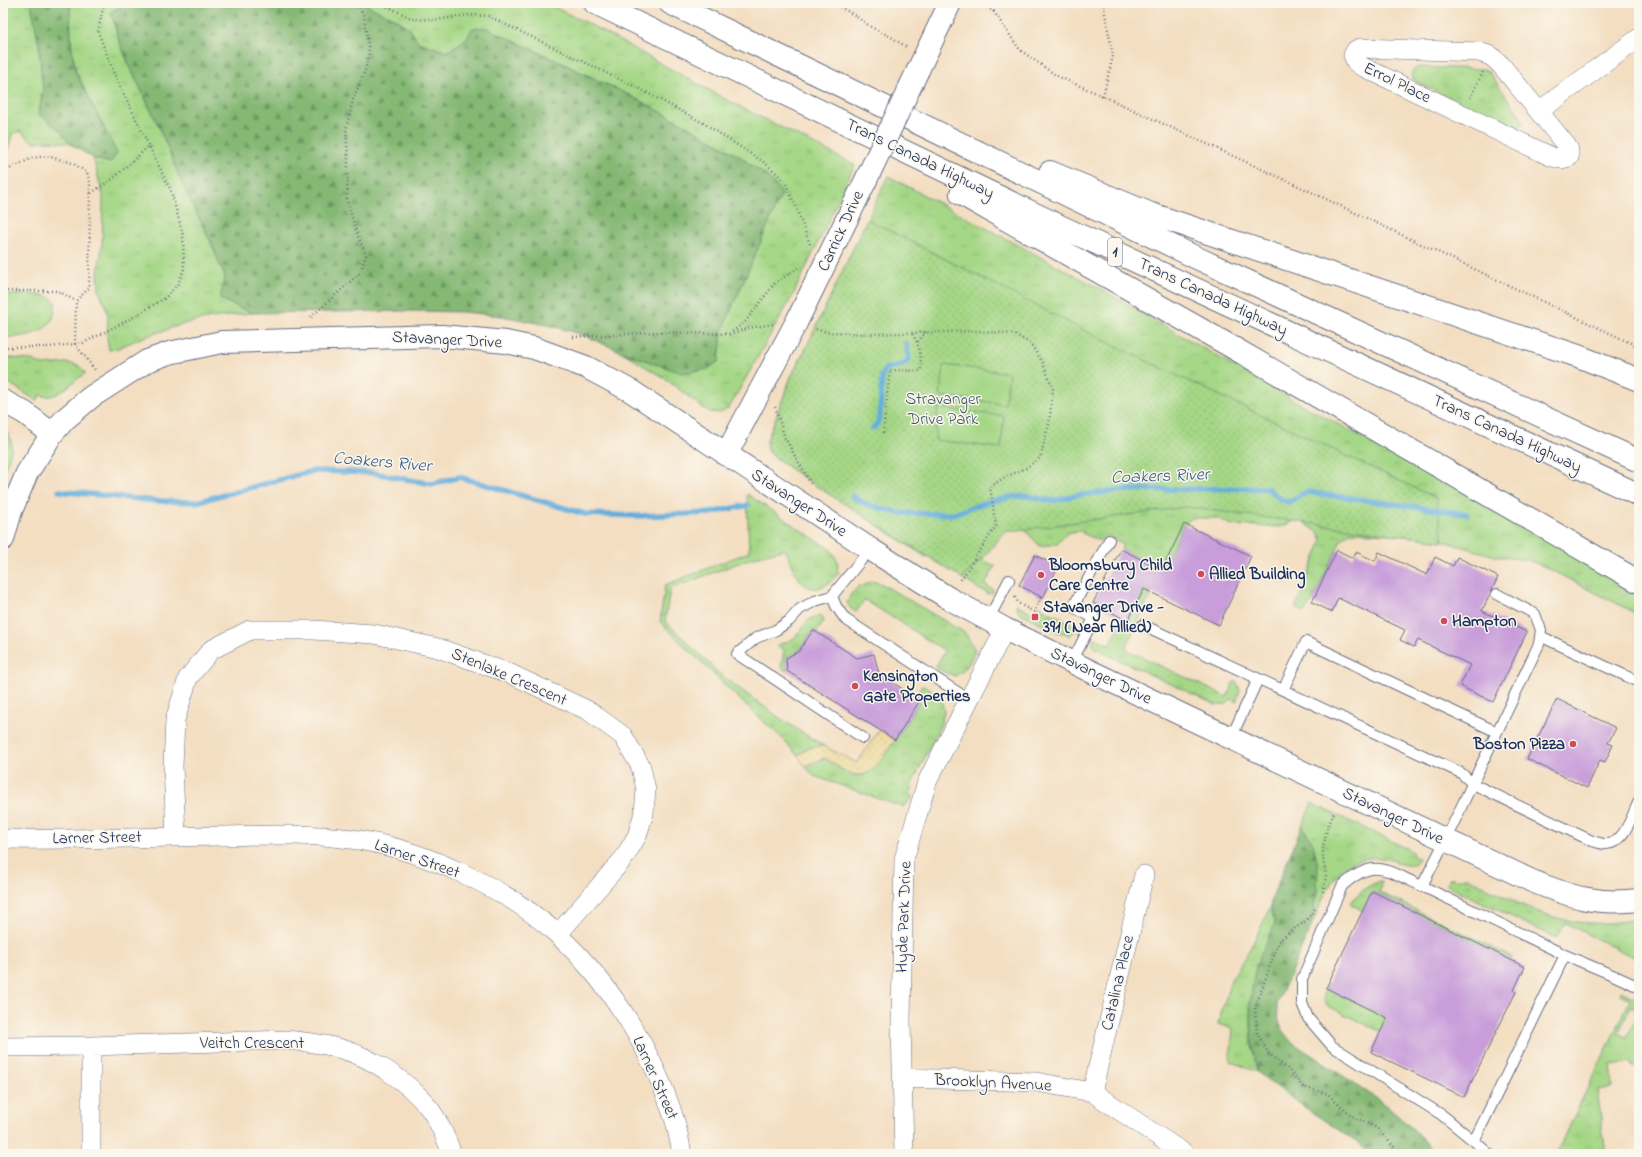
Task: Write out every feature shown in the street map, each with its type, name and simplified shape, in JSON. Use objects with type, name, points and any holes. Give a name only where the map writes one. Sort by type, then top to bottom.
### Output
[{"type":"main road","name":"Trans Canada Highway","points":[[595,3],[1071,231],[1639,495]]},
{"type":"main road","name":"Trans Canada Highway","points":[[670,3],[1197,258],[1639,461]]},
{"type":"main road","name":"Carrick Drive","points":[[726,455],[797,321],[864,182],[915,61],[950,3]]},
{"type":"main road","points":[[740,37],[1073,182],[1151,214],[1578,356],[1639,380]]},
{"type":"main road","points":[[795,99],[1232,347],[1639,582]]},
{"type":"main road","name":"Stavanger Drive","points":[[3,539],[11,511],[25,479],[52,434],[79,406],[147,361],[193,347],[222,342],[442,336],[506,342],[534,348],[586,367],[652,404],[726,455],[870,549],[950,599],[996,625],[1445,841],[1532,881],[1563,893],[1591,901],[1620,902],[1639,900]]},
{"type":"main road","points":[[3,401],[25,413],[52,434]]},
{"type":"street","points":[[1539,111],[1639,38]]},
{"type":"street","name":"Errol Place","points":[[1362,48],[1478,52],[1491,56],[1501,65],[1539,111],[1568,147],[1570,153],[1567,158],[1552,157],[1358,64],[1353,57],[1354,52],[1362,48]]},
{"type":"street","name":"Hyde Park Drive","points":[[904,1154],[901,1022],[904,859],[927,782],[968,699],[996,625]]},
{"type":"street","name":"Stenlake Crescent","points":[[176,836],[173,766],[175,720],[188,678],[212,650],[250,630],[313,630],[374,634],[438,648],[511,674],[589,711],[623,736],[641,767],[646,790],[644,813],[637,836],[624,858],[558,934]]},
{"type":"street","name":"Larner Street","points":[[3,839],[300,835],[352,839],[383,845],[444,865],[477,880],[519,904],[558,934],[595,974],[620,1008],[644,1047],[676,1122],[682,1154]]},
{"type":"street","name":"Catalina Place","points":[[1092,1092],[1144,875]]},
{"type":"street","name":"Veitch Crescent","points":[[3,1047],[287,1040],[318,1043],[340,1048],[370,1061],[387,1071],[410,1088],[429,1108],[445,1135],[452,1154]]},
{"type":"street","points":[[91,1046],[91,1154]]},
{"type":"street","name":"Brooklyn Avenue","points":[[903,1078],[1036,1082],[1092,1092],[1185,1154]]},
{"type":"lane","points":[[1072,662],[1094,618],[1073,607],[1109,540]]},
{"type":"lane","points":[[863,738],[737,654],[756,638],[776,630],[789,620],[800,608],[815,601],[832,596],[870,549]]},
{"type":"lane","points":[[996,625],[1009,580]]},
{"type":"lane","points":[[1422,886],[1473,784],[1539,644],[1541,630],[1535,614],[1497,594]]},
{"type":"lane","points":[[832,596],[836,606],[845,619],[968,699]]},
{"type":"lane","points":[[1143,625],[1461,773],[1473,784],[1592,841],[1605,844],[1616,842],[1624,832],[1639,801]]},
{"type":"lane","points":[[1540,636],[1639,682]]},
{"type":"lane","points":[[1283,690],[1306,642],[1497,732]]},
{"type":"lane","points":[[1231,738],[1258,679]]},
{"type":"lane","points":[[1490,1154],[1442,1115],[1332,1046],[1308,1018],[1302,1003],[1302,979],[1342,886],[1355,875],[1368,869],[1381,868],[1422,886],[1565,955],[1639,987]]},
{"type":"lane","points":[[1474,1141],[1565,955]]},
{"type":"path","points":[[3,348],[49,347],[83,343],[108,331],[165,298],[178,284],[184,269],[183,235],[171,191],[116,78],[98,32],[104,3]]},
{"type":"path","points":[[311,317],[360,273],[366,255],[356,231],[347,201],[348,158],[346,129],[353,100],[365,71],[369,52],[364,17],[358,3]]},
{"type":"path","points":[[380,3],[412,19],[435,20],[470,15],[488,16],[640,89],[705,124],[764,163],[785,181],[800,215],[812,250]]},
{"type":"path","points":[[833,3],[872,27],[891,36],[915,61]]},
{"type":"path","points":[[980,3],[994,12]]},
{"type":"path","points":[[992,3],[994,12],[1020,50],[1057,76],[1309,191],[1639,347]]},
{"type":"path","points":[[1103,3],[1113,56],[1103,96]]},
{"type":"path","points":[[1462,115],[1491,56]]},
{"type":"path","points":[[90,193],[114,178],[149,145]]},
{"type":"path","points":[[3,172],[32,158],[47,156],[70,162],[87,172],[90,182],[90,288],[76,301],[75,344],[108,386]]},
{"type":"path","points":[[729,334],[745,322],[775,283],[802,265]]},
{"type":"path","points":[[3,291],[58,291],[76,301]]},
{"type":"path","points":[[573,338],[660,332],[729,334],[749,328],[775,324]]},
{"type":"path","points":[[810,327],[826,332],[868,334],[978,330],[1014,334],[1030,343],[1043,363],[1053,389],[1048,424],[1040,458],[1026,468],[1006,477],[990,488],[996,526],[960,581]]},
{"type":"path","points":[[883,433],[890,370],[921,371],[921,356],[918,342],[911,332]]},
{"type":"path","points":[[918,342],[926,332]]},
{"type":"path","points":[[775,408],[785,438],[812,486]]},
{"type":"path","points":[[1015,595],[1018,603],[1034,612],[1041,597]]},
{"type":"green space","points":[[3,3],[31,3],[39,45],[43,89],[39,114],[62,132],[69,143],[48,141],[33,142],[20,131],[12,134],[6,159],[3,161]]},
{"type":"green space","points":[[31,3],[70,3],[71,41],[75,71],[117,153],[110,163],[93,158],[69,143],[62,132],[39,114],[43,89],[39,45]]},
{"type":"green space","points":[[70,3],[128,3],[111,12],[118,38],[130,67],[160,129],[184,188],[210,240],[225,277],[220,299],[252,313],[187,323],[141,338],[116,349],[109,350],[107,339],[108,316],[105,304],[99,291],[98,273],[102,245],[103,196],[93,158],[110,163],[116,153],[76,71],[71,41]]},
{"type":"green space","points":[[128,3],[362,3],[397,20],[410,29],[418,42],[447,52],[466,39],[473,28],[487,28],[629,95],[693,129],[739,156],[768,177],[782,193],[722,331],[719,361],[708,369],[681,373],[622,352],[581,334],[547,325],[502,316],[462,312],[412,311],[252,313],[220,299],[225,277],[210,240],[184,188],[160,129],[130,67],[118,38],[111,12]]},
{"type":"green space","points":[[362,3],[546,3],[591,25],[727,100],[855,165],[793,295],[729,408],[720,413],[711,412],[703,408],[667,380],[622,352],[639,358],[719,361],[722,331],[781,193],[768,177],[739,156],[693,129],[629,95],[539,52],[473,28],[466,39],[447,52],[418,42],[410,29],[397,20]]},
{"type":"green space","points":[[1418,67],[1484,69],[1489,72],[1519,114],[1523,123],[1521,126],[1513,129],[1415,81],[1412,77],[1412,73],[1413,70]]},
{"type":"green space","name":"Stravanger Drive Park","points":[[888,176],[1097,287],[1293,400],[1455,486],[1639,594],[1639,615],[1543,566],[1527,560],[1495,556],[1443,541],[1389,534],[1350,532],[1341,540],[1312,602],[1304,612],[1295,608],[1322,540],[1319,533],[1299,519],[1281,527],[1232,525],[1217,518],[1192,518],[1184,524],[1125,649],[1227,697],[1233,683],[1236,681],[1240,690],[1236,702],[1232,699],[1227,704],[1216,705],[1104,653],[1099,648],[1096,649],[1093,646],[1093,641],[1095,638],[1110,645],[1123,618],[1128,620],[1155,567],[1121,549],[1123,544],[1106,535],[1100,541],[1082,533],[1083,530],[1067,533],[1057,544],[1040,546],[1019,524],[926,557],[791,469],[774,457],[767,449],[767,441],[791,377]]},
{"type":"green space","name":"Stravanger Drive Park","points":[[867,219],[1115,346],[1436,498],[1443,541],[1186,507],[1005,532],[982,559],[962,578],[819,488],[774,457],[767,449],[767,441],[791,377]]},
{"type":"green space","points":[[26,294],[48,296],[56,302],[53,318],[43,329],[30,335],[3,338],[3,295]]},
{"type":"green space","points":[[3,357],[32,360],[42,365],[67,363],[78,365],[85,374],[58,394],[52,396],[40,395],[37,401],[3,379]]},
{"type":"green space","points":[[944,365],[1009,373],[1005,404],[940,396]]},
{"type":"green space","points":[[938,408],[1004,416],[1001,448],[935,440]]},
{"type":"green space","points":[[3,429],[11,439],[12,444],[10,455],[3,472]]},
{"type":"green space","points":[[747,494],[831,550],[837,560],[837,570],[839,572],[825,586],[814,588],[803,584],[798,578],[785,549],[752,558],[670,589],[665,621],[722,676],[781,719],[824,746],[812,747],[797,755],[785,741],[660,622],[665,585],[749,552]]},
{"type":"green space","points":[[982,559],[995,566],[985,585],[994,590],[992,593],[987,594],[987,592],[980,590],[962,578]]},
{"type":"green space","points":[[871,581],[882,584],[965,633],[975,650],[970,662],[965,668],[955,676],[935,667],[945,651],[865,600],[856,612],[850,608],[847,603],[851,594],[860,585],[862,587]]},
{"type":"green space","points":[[1016,604],[1034,614],[1038,606],[1076,626],[1078,629],[1069,636],[1068,634],[1058,632],[1018,612]]},
{"type":"green space","points":[[821,616],[824,621],[817,632],[813,630],[799,651],[786,658],[787,671],[781,668],[784,649],[776,646],[791,640],[799,633],[807,622],[815,617]]},
{"type":"green space","points":[[922,686],[929,688],[942,701],[944,712],[941,724],[911,786],[912,799],[902,807],[814,776],[805,766],[825,758],[853,775],[863,775],[869,772],[885,754],[920,701],[915,697]]},
{"type":"green space","points":[[1312,803],[1408,849],[1412,852],[1414,857],[1419,858],[1415,863],[1407,865],[1392,860],[1367,858],[1355,861],[1345,867],[1328,888],[1310,929],[1317,891],[1313,843],[1302,826]]},
{"type":"green space","points":[[1302,826],[1313,843],[1318,865],[1317,891],[1310,929],[1277,1004],[1280,1024],[1285,1034],[1292,1042],[1382,1102],[1414,1130],[1435,1154],[1369,1154],[1359,1144],[1300,1104],[1257,1072],[1252,1043],[1250,1003],[1256,965],[1275,924],[1270,902]]},
{"type":"green space","points":[[1452,877],[1455,880],[1465,877],[1468,878],[1528,908],[1560,919],[1576,922],[1599,923],[1639,919],[1639,960],[1565,923],[1556,938],[1450,887],[1447,885],[1447,882]]},
{"type":"green space","points":[[1379,881],[1382,881],[1379,892],[1512,957],[1511,960],[1373,892],[1363,911],[1351,904],[1359,893]]},
{"type":"green space","points":[[1271,906],[1275,924],[1256,965],[1250,1003],[1252,1043],[1257,1072],[1230,1061],[1233,1029],[1218,1024],[1231,980],[1252,945]]},
{"type":"green space","points":[[1326,988],[1387,1018],[1381,1032],[1328,1006],[1324,997]]},
{"type":"green space","points":[[1621,991],[1639,1000],[1639,1011],[1631,1007],[1618,1033],[1627,1037],[1639,1013],[1639,1068],[1632,1068],[1630,1062],[1611,1065],[1613,1087],[1597,1090],[1606,1154],[1556,1154],[1630,1000],[1620,994]]},
{"type":"sand","points":[[879,730],[895,740],[876,766],[864,774],[857,775],[849,773],[825,758],[805,766],[797,755],[812,747],[824,746],[857,763]]},
{"type":"building","name":"Allied Building","points":[[1184,524],[1251,556],[1219,625],[1144,589],[1128,621],[1093,603],[1121,549],[1162,570]]},
{"type":"building","name":"Hampton","points":[[1337,550],[1353,558],[1356,552],[1375,561],[1379,552],[1427,575],[1435,557],[1453,566],[1457,557],[1498,577],[1482,611],[1527,632],[1493,702],[1460,686],[1470,665],[1418,640],[1414,647],[1400,640],[1405,630],[1338,598],[1332,612],[1312,602]]},
{"type":"building","name":"Bloomsbury Child Care Centre","points":[[1035,555],[1058,567],[1043,598],[1019,585]]},
{"type":"building","name":"Kensington Gate Properties","points":[[813,630],[857,658],[874,654],[879,674],[920,700],[895,740],[787,671],[786,658],[799,651]]},
{"type":"building","name":"Boston Pizza","points":[[1557,699],[1616,728],[1608,743],[1613,745],[1605,762],[1600,760],[1587,788],[1527,759]]},
{"type":"building","points":[[1372,891],[1525,967],[1514,990],[1516,992],[1464,1097],[1371,1052],[1387,1018],[1326,988]]},
{"type":"waterway","points":[[873,428],[877,424],[880,416],[882,376],[885,369],[902,365],[909,360],[906,343]]},
{"type":"waterway","name":"Coakers River","points":[[59,491],[157,501],[196,502],[313,471],[374,473],[432,484],[459,477],[585,514],[637,516],[710,513],[748,505]]},
{"type":"waterway","name":"Coakers River","points":[[852,496],[866,504],[898,513],[953,514],[984,503],[1010,497],[1026,496],[1053,501],[1077,495],[1128,490],[1267,488],[1282,500],[1288,502],[1307,492],[1467,514]]},
{"type":"place","name":"Allied Building","points":[[1201,574]]},
{"type":"place","name":"Bloomsbury Child Care Centre","points":[[1041,575]]},
{"type":"place","name":"Stavanger Drive - 391 (Near Allied)","points":[[1035,617]]},
{"type":"place","name":"Hampton","points":[[1444,621]]},
{"type":"place","name":"Kensington Gate Properties","points":[[855,686]]},
{"type":"place","name":"Boston Pizza","points":[[1573,744]]}]
